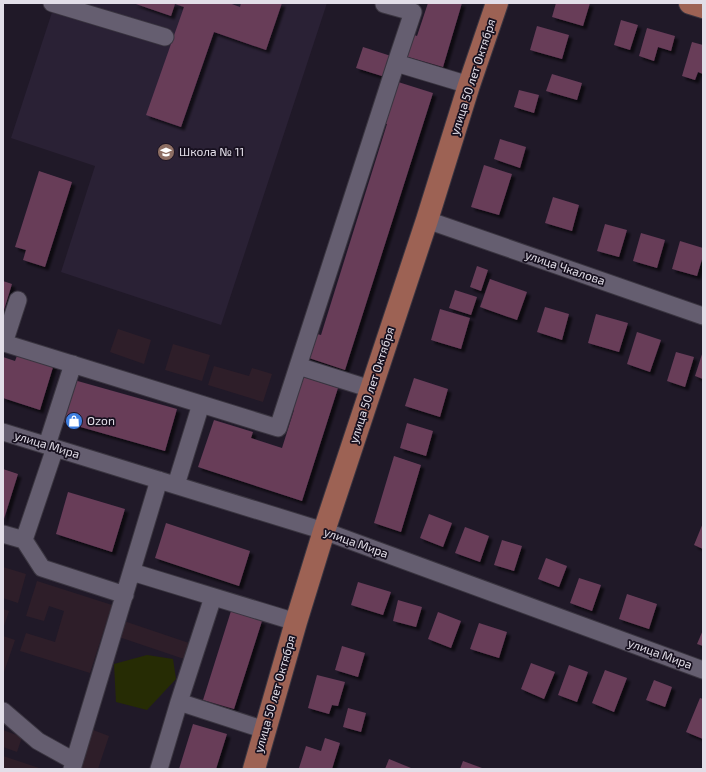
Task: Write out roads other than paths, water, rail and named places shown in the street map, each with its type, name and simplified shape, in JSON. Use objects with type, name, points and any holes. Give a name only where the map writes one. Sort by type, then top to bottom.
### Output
[{"type":"main road","name":"улица 50 лет Октября","points":[[254,769],[324,531],[497,3]]},
{"type":"main road","points":[[690,3],[703,7]]},
{"type":"street","points":[[52,3],[165,37]]},
{"type":"street","points":[[18,300],[4,343],[278,428],[413,12],[384,4]]},
{"type":"street","points":[[396,63],[469,85]]},
{"type":"street","name":"улица Чкалова","points":[[427,220],[703,316]]},
{"type":"street","points":[[24,540],[73,364]]},
{"type":"street","points":[[298,366],[371,389]]},
{"type":"street","points":[[176,485],[201,404]]},
{"type":"street","name":"улица Мира","points":[[3,432],[324,531],[703,670]]},
{"type":"street","points":[[3,711],[38,741],[73,765],[159,480]]},
{"type":"street","points":[[3,534],[24,540],[42,568],[125,595]]},
{"type":"street","points":[[132,572],[296,622]]},
{"type":"street","points":[[159,769],[213,597]]},
{"type":"street","points":[[180,702],[265,730]]},
{"type":"place","name":"Школа № 11","points":[[166,152]]},
{"type":"place","name":"Ozon","points":[[74,421]]}]
